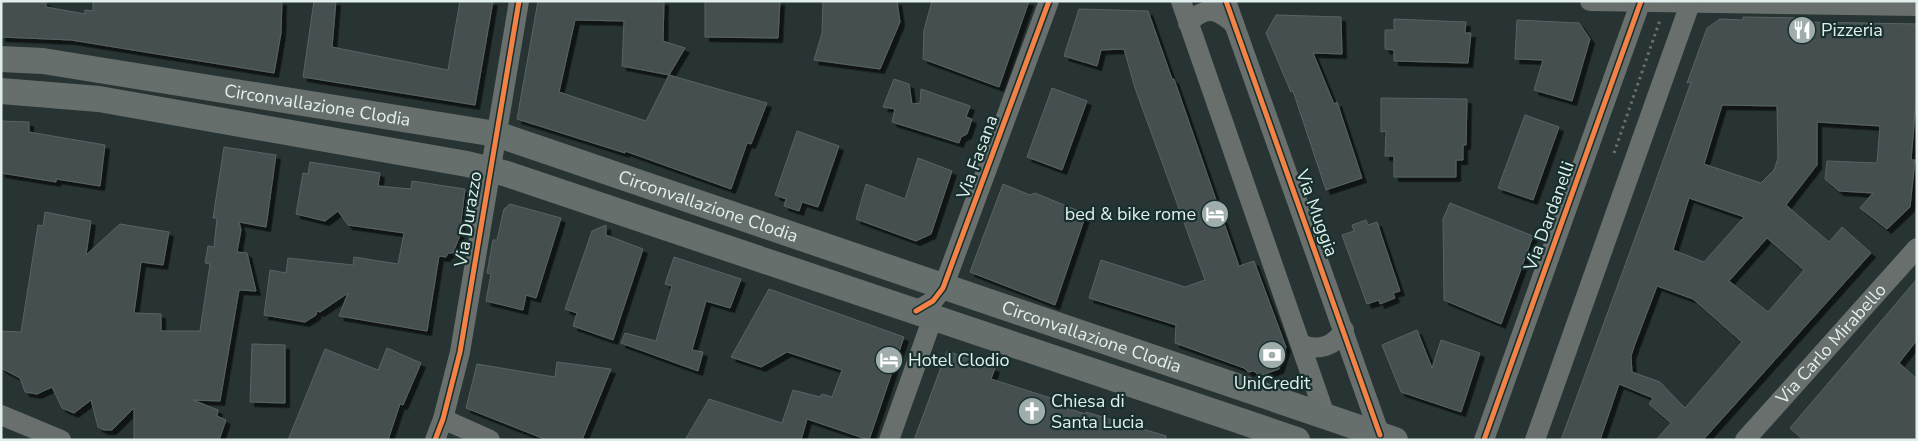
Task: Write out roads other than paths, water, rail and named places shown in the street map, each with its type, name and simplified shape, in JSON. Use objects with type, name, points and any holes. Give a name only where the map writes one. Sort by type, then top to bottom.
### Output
[{"type":"main road","name":"Circonvallazione Clodia","points":[[1,58],[43,61],[496,134],[1326,418],[1387,437]]},
{"type":"main road","name":"Circonvallazione Clodia","points":[[1,91],[99,99],[490,170],[1297,440]]},
{"type":"street","name":"Via Durazzo","points":[[435,440],[443,419],[460,352],[519,1]]},
{"type":"street","name":"Via Fasana","points":[[924,314],[932,301],[944,288],[1049,1]]},
{"type":"street","points":[[1182,1],[1326,418]]},
{"type":"street","name":"Via Muggia","points":[[1226,1],[1344,330],[1387,437]]},
{"type":"street","points":[[1590,1],[1917,6]]},
{"type":"street","name":"Via Dardanelli","points":[[1484,440],[1640,2]]},
{"type":"street","points":[[1535,440],[1691,3]]},
{"type":"street","points":[[1188,22],[1202,12],[1209,10],[1223,15],[1234,24]]},
{"type":"street","name":"Via Carlo Mirabello","points":[[1746,440],[1917,249]]},
{"type":"street","points":[[889,440],[924,314]]},
{"type":"street","points":[[1301,344],[1312,348],[1325,347],[1336,341],[1344,330]]},
{"type":"street","points":[[1,415],[61,440]]},
{"type":"street","points":[[443,419],[490,440]]},
{"type":"place","name":"Pizzeria","points":[[1802,30]]},
{"type":"place","name":"bed & bike rome","points":[[1215,214]]},
{"type":"place","name":"UniCredit","points":[[1272,355]]},
{"type":"place","name":"Hotel Clodio","points":[[889,360]]},
{"type":"place","name":"Chiesa di Santa Lucia","points":[[1032,411]]}]
